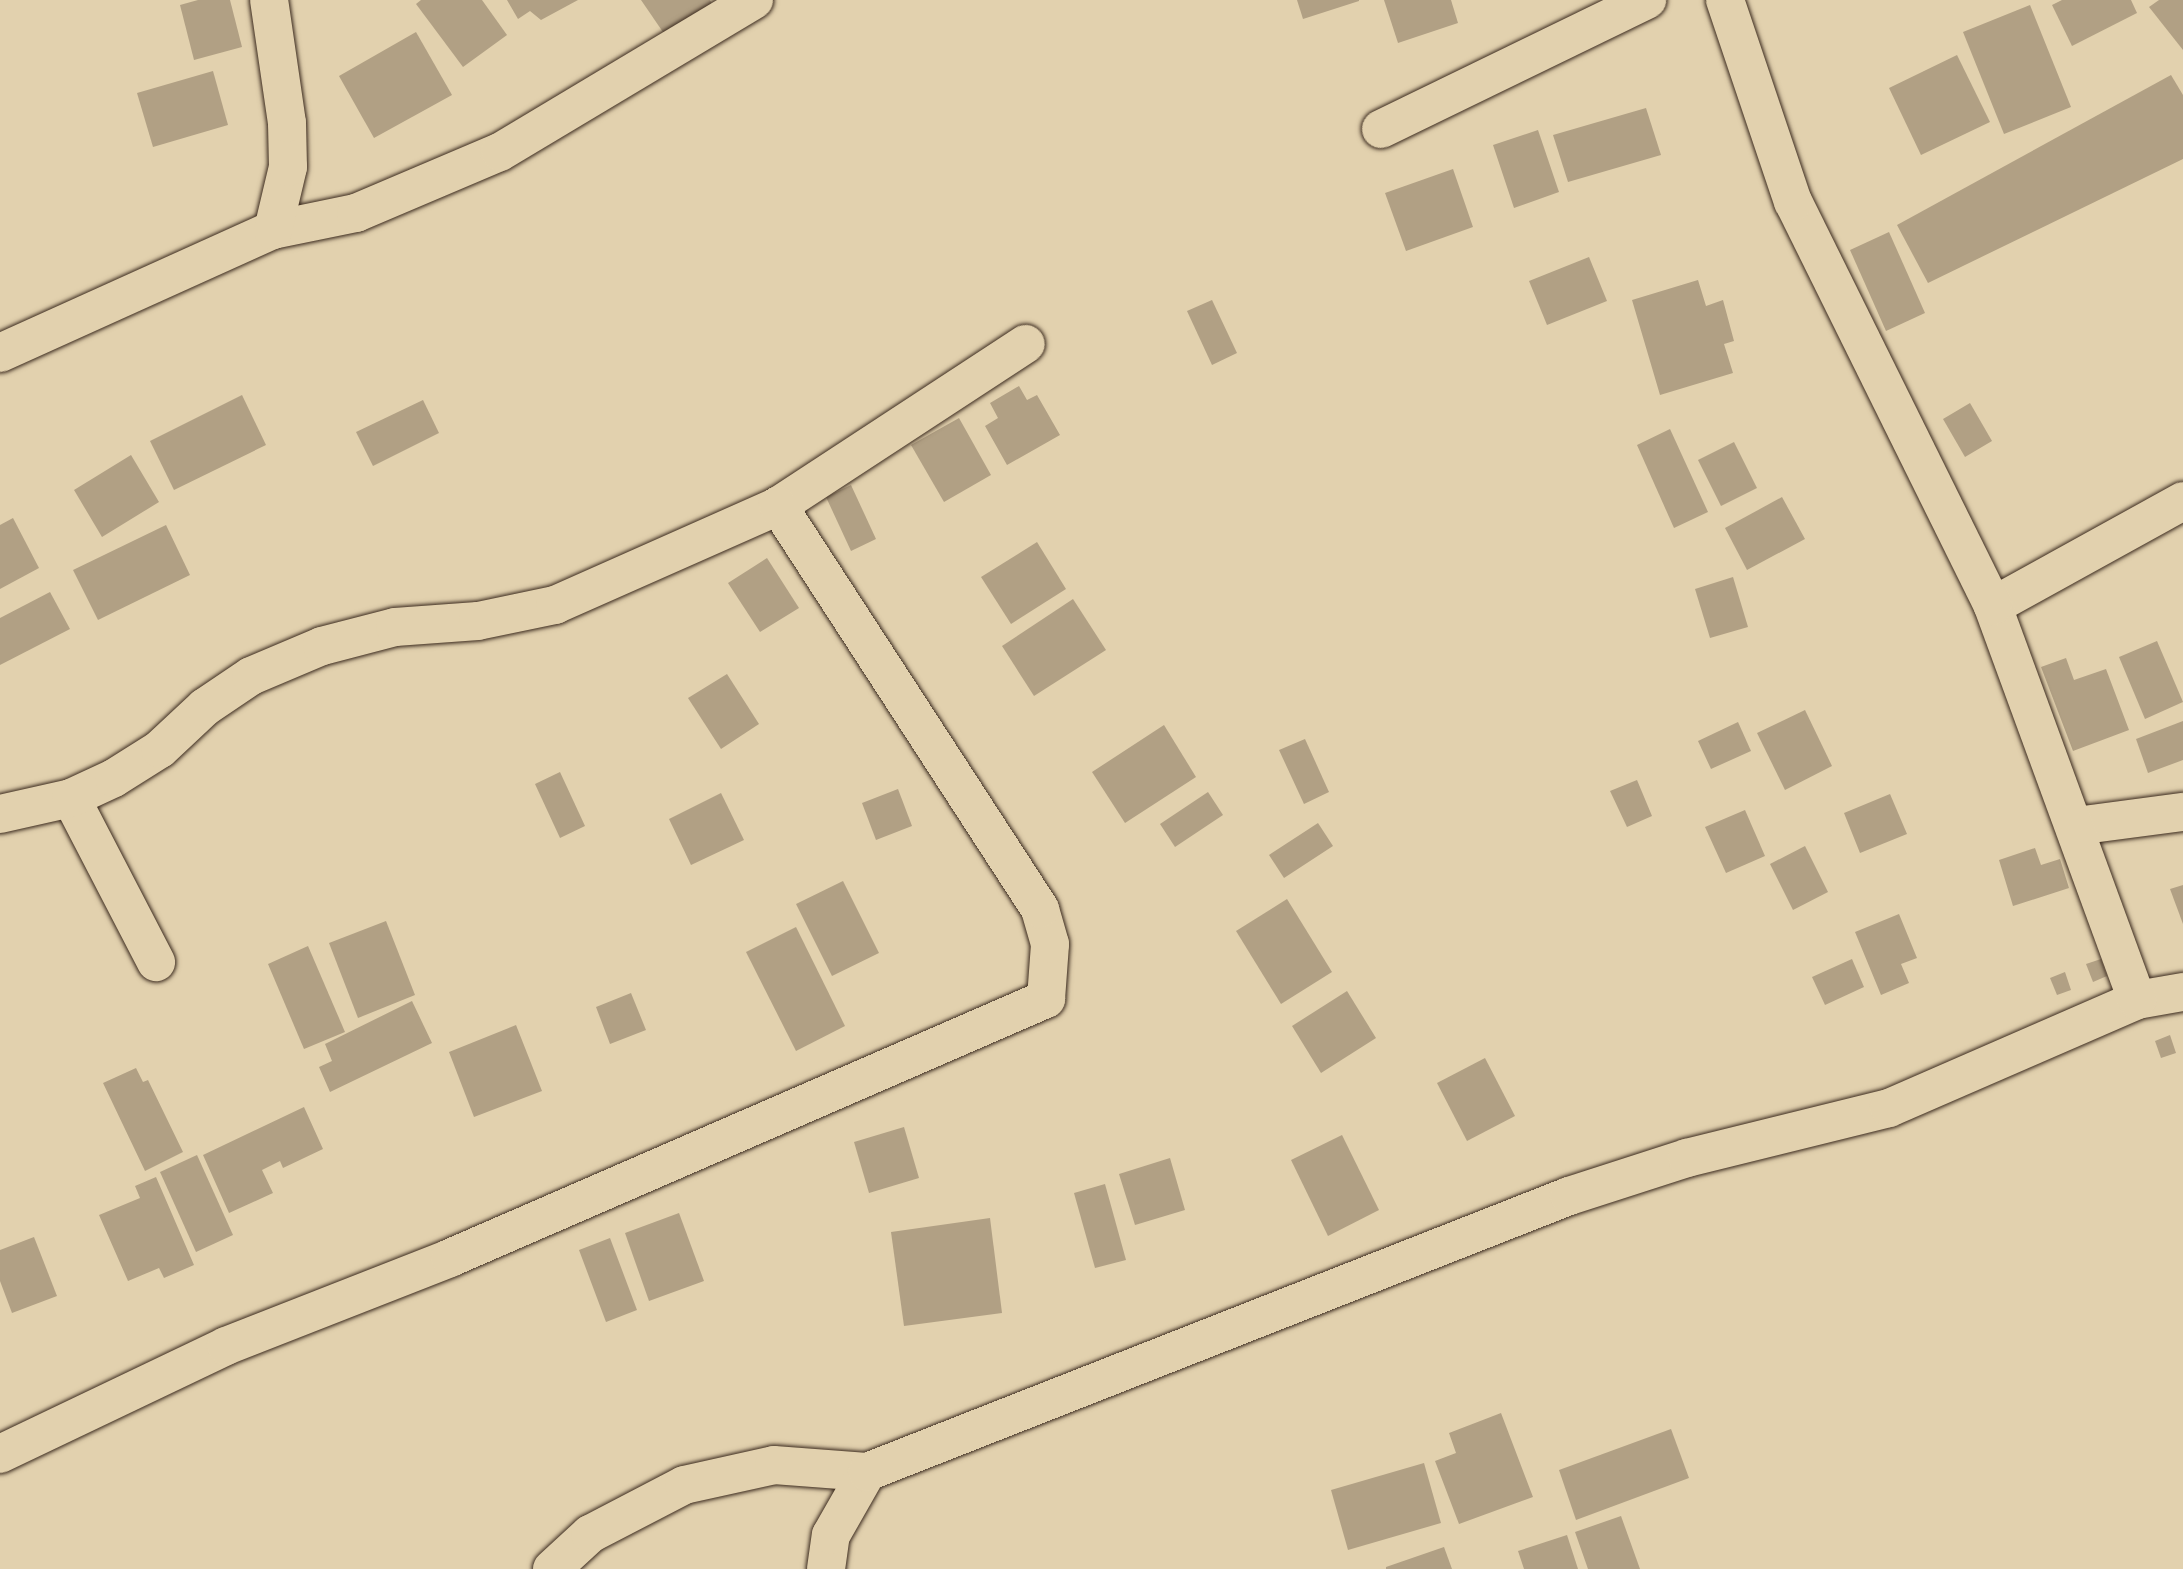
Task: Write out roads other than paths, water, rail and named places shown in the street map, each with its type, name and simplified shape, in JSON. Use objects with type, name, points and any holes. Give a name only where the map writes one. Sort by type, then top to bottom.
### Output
[{"type":"street","points":[[269,0],[288,156],[284,198],[273,230]]},
{"type":"street","points":[[0,353],[273,230],[356,213],[500,152],[754,0]]},
{"type":"street","points":[[1381,129],[1647,0]]},
{"type":"street","points":[[1725,0],[1793,202],[1993,606],[2076,826],[2137,1000]]},
{"type":"street","points":[[0,814],[71,798],[114,778],[160,749],[205,707],[251,676],[310,651],[395,627],[478,621],[555,605],[778,506],[1026,345]]},
{"type":"street","points":[[1993,606],[2183,501]]},
{"type":"street","points":[[0,1454],[226,1346],[450,1258],[1046,999],[1050,944],[1040,909],[778,506]]},
{"type":"street","points":[[71,798],[156,962]]},
{"type":"street","points":[[2076,826],[2183,811]]},
{"type":"street","points":[[552,1569],[590,1534],[684,1485],[774,1465],[867,1472],[1569,1196],[1687,1158],[1889,1108],[2137,1000],[2183,992]]},
{"type":"street","points":[[826,1569],[831,1535],[867,1472]]}]
